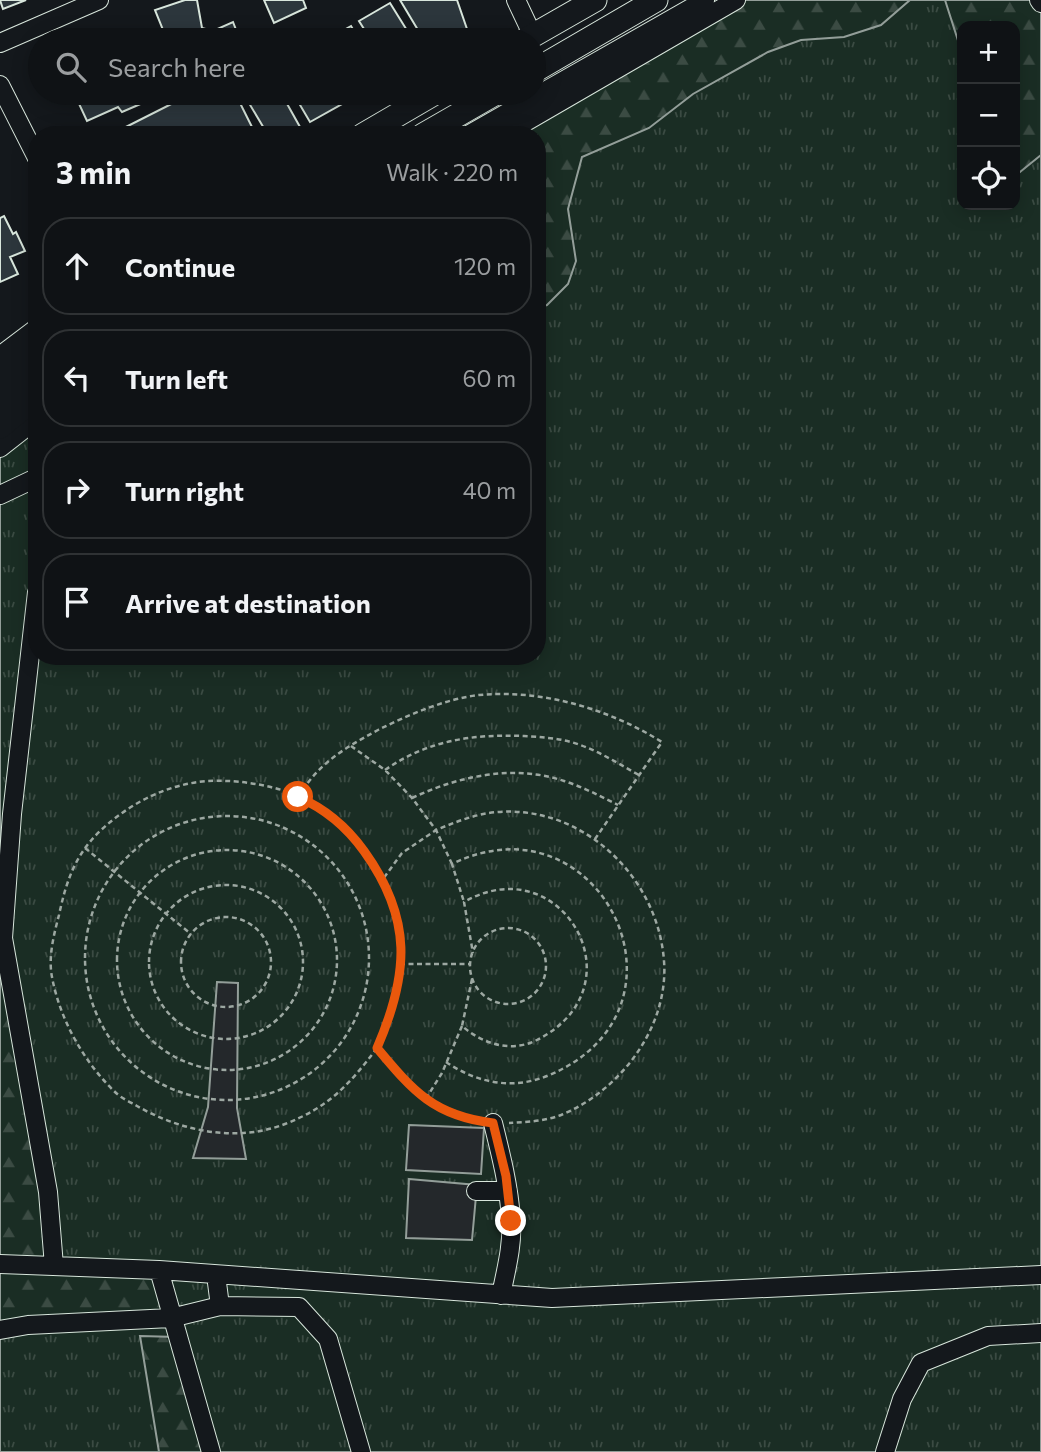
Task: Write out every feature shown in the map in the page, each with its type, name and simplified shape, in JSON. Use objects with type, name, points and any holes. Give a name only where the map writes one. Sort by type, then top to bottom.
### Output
[{"type":"main road","points":[[546,28],[595,0]]},
{"type":"main road","points":[[546,64],[656,0]]},
{"type":"main road","points":[[378,126],[414,105]]},
{"type":"main road","points":[[439,126],[475,105]]},
{"type":"main road","points":[[0,359],[28,338]]},
{"type":"main road","points":[[0,380],[28,358]]},
{"type":"main road","points":[[0,406],[28,383]]},
{"type":"main road","points":[[0,427],[28,404]]},
{"type":"street","points":[[35,28],[99,0]]},
{"type":"street","points":[[516,0],[526,28]]},
{"type":"street","points":[[546,91],[705,0]]},
{"type":"street","points":[[519,126],[736,0]]},
{"type":"street","points":[[0,43],[28,31]]},
{"type":"street","points":[[0,85],[28,140]]},
{"type":"street","points":[[484,126],[521,105]]},
{"type":"street","points":[[0,448],[28,426]]},
{"type":"street","points":[[0,495],[28,481]]},
{"type":"street","points":[[29,665],[12,814],[3,939],[48,1192],[54,1266]]},
{"type":"street","points":[[491,1133],[508,1191],[511,1221],[509,1253],[501,1295]]},
{"type":"street","points":[[476,1192],[508,1191]]},
{"type":"street","points":[[0,1264],[159,1270],[552,1298],[1041,1275]]},
{"type":"street","points":[[159,1270],[211,1452]]},
{"type":"street","points":[[216,1275],[220,1306]]},
{"type":"street","points":[[0,1330],[52,1323],[171,1318],[220,1306],[299,1307],[328,1339],[361,1452]]},
{"type":"street","points":[[885,1452],[902,1399],[921,1363],[988,1336],[1041,1333]]},
{"type":"path","points":[[298,797],[335,754],[390,724],[433,707],[478,695],[514,695],[558,700],[617,718],[662,742],[595,839]]},
{"type":"path","points":[[385,770],[426,748],[461,737],[500,735],[554,738],[572,743],[594,751],[639,775]]},
{"type":"path","points":[[350,745],[385,770],[412,798],[436,830],[452,864],[464,902],[473,953]]},
{"type":"path","points":[[412,798],[459,779],[499,773],[561,780],[618,805]]},
{"type":"path","points":[[226,780],[253,784],[298,797],[329,813],[345,828],[383,879],[398,918],[401,946],[399,985],[393,1011],[377,1048],[340,1093],[313,1111],[283,1125],[245,1133],[223,1134],[190,1128],[153,1115],[117,1094],[93,1067],[73,1037],[60,1007],[51,975],[52,950],[65,886],[84,848],[124,811],[173,787],[226,780]]},
{"type":"path","points":[[377,1048],[425,1100],[473,1121],[491,1133],[559,1116],[581,1106],[605,1089],[628,1067],[655,1018],[662,990],[664,962],[651,903],[613,854],[595,839],[561,821],[529,813],[486,814],[465,818],[436,830],[402,853],[383,879]]},
{"type":"path","points":[[224,816],[253,818],[281,826],[307,840],[330,859],[348,882],[360,908],[368,936],[369,966],[364,996],[353,1024],[336,1049],[314,1070],[289,1086],[260,1096],[230,1100],[200,1098],[171,1089],[144,1074],[121,1054],[104,1030],[91,1002],[85,973],[85,942],[91,914],[103,887],[114,872],[120,863],[142,844],[167,828],[195,819],[224,816]]},
{"type":"path","points":[[84,848],[191,934]]},
{"type":"path","points":[[446,1062],[473,1077],[504,1083],[535,1081],[557,1072],[580,1059],[597,1044],[610,1025],[625,985],[626,964],[626,943],[610,905],[583,876],[562,862],[545,854],[502,849],[480,853],[452,864]]},
{"type":"path","points":[[218,850],[240,850],[262,855],[301,877],[316,893],[327,912],[335,933],[338,955],[337,978],[319,1022],[303,1040],[284,1054],[262,1065],[239,1070],[215,1070],[170,1054],[151,1040],[135,1022],[124,1001],[118,977],[117,954],[121,930],[139,893],[175,862],[218,850]]},
{"type":"path","points":[[229,884],[266,894],[281,906],[293,921],[301,939],[303,977],[297,995],[287,1010],[267,1027],[242,1038],[205,1036],[174,1019],[162,1005],[149,972],[153,935],[165,915],[175,903],[191,892],[210,886],[229,884]]},
{"type":"path","points":[[462,1026],[478,1037],[499,1045],[522,1044],[539,1038],[564,1022],[576,1007],[584,991],[588,963],[579,935],[560,908],[550,900],[525,890],[512,889],[482,894],[464,902]]},
{"type":"path","points":[[215,918],[236,918],[256,927],[271,952],[267,982],[258,994],[246,1003],[231,1007],[216,1006],[202,1000],[191,990],[184,977],[182,954],[191,934],[201,924],[215,918]]},
{"type":"path","points":[[425,1100],[462,1026],[472,979],[470,964],[483,937],[506,928],[519,929],[540,944],[545,956],[547,968],[544,981],[537,992],[527,1000],[515,1004],[503,1005],[491,1001],[481,993],[472,979]]},
{"type":"path","points":[[400,964],[470,964]]},
{"type":"green space","points":[[736,0],[1041,0],[1041,1452],[0,1452],[0,448],[28,430],[28,665],[546,665],[546,129]]},
{"type":"green space","points":[[736,0],[910,0],[881,25],[844,37],[801,40],[768,52],[693,94],[649,128],[582,157],[568,209],[576,261],[568,284],[546,305],[546,126],[519,126]]},
{"type":"green space","points":[[945,0],[1041,0],[1041,155],[1020,172],[1020,21],[957,21],[957,37]]},
{"type":"green space","points":[[0,957],[54,1266],[159,1270],[171,1318],[0,1330]]},
{"type":"green space","points":[[140,1336],[177,1337],[211,1452],[159,1452]]},
{"type":"shaded area","points":[[217,982],[238,983],[237,1108],[246,1159],[193,1158],[208,1107]]},
{"type":"shaded area","points":[[409,1125],[484,1128],[481,1174],[406,1170]]},
{"type":"shaded area","points":[[409,1179],[477,1185],[472,1240],[406,1238]]},
{"type":"building","points":[[0,0],[26,0],[3,9]]},
{"type":"building","points":[[185,0],[197,0],[202,28],[162,28],[155,10]]},
{"type":"building","points":[[264,0],[303,0],[306,8],[274,23]]},
{"type":"building","points":[[400,0],[457,0],[467,28],[417,28]]},
{"type":"building","points":[[390,3],[406,28],[363,28],[359,21]]},
{"type":"building","points":[[233,22],[235,28],[220,28]]},
{"type":"building","points":[[80,105],[138,105],[122,112],[118,107],[87,121]]},
{"type":"building","points":[[169,105],[241,105],[252,126],[128,126]]},
{"type":"building","points":[[250,105],[288,105],[299,126],[263,126]]},
{"type":"building","points":[[300,105],[340,105],[310,122]]},
{"type":"building","points":[[4,216],[25,251],[10,257],[18,274],[0,282],[0,218]]},
{"type":"route","points":[[298,797],[329,813],[360,845],[383,879],[398,918],[401,946],[399,985],[393,1011],[377,1048],[425,1100],[473,1121],[493,1123],[506,1176],[511,1221]]}]
